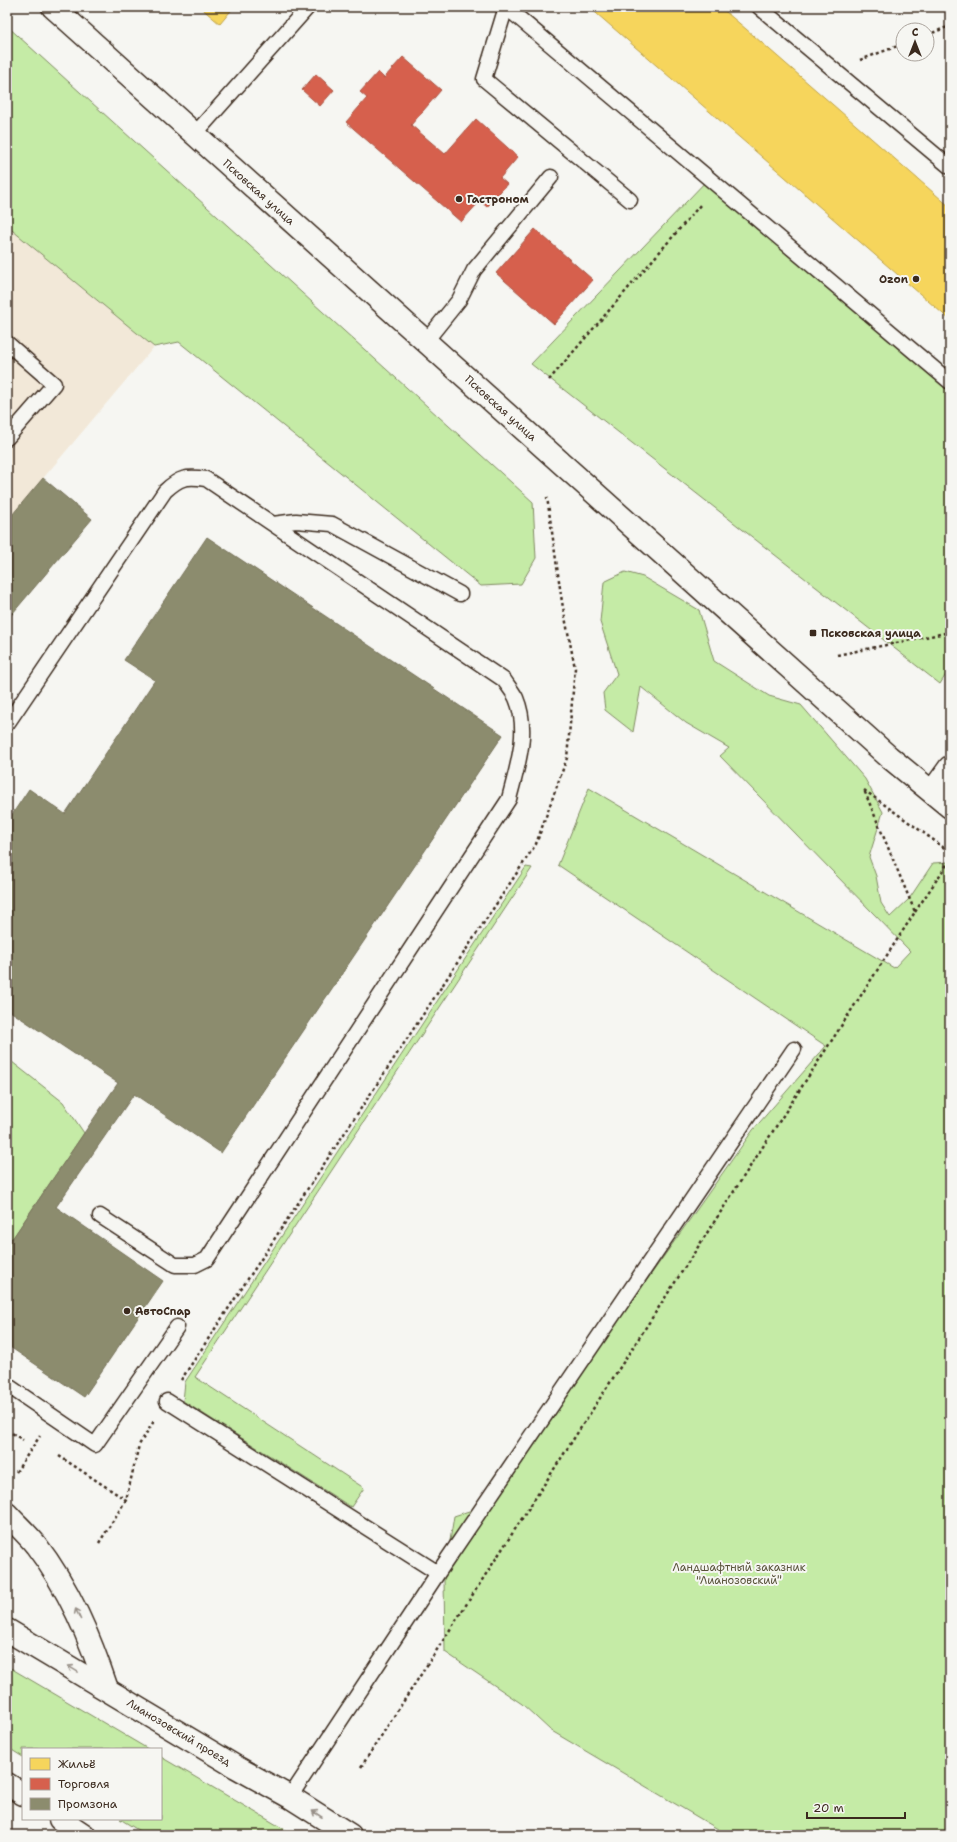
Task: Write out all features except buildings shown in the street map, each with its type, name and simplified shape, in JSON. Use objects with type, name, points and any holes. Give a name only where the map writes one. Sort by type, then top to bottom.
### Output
[{"type":"street","name":"Псковская улица","points":[[52,7],[889,757],[950,807]]},
{"type":"street","points":[[932,792],[950,767]]},
{"type":"street","points":[[7,1514],[36,1546],[72,1601],[94,1650],[107,1690]]},
{"type":"street","name":"Лианозовский проезд","points":[[7,1630],[290,1797],[350,1835]]},
{"type":"street","points":[[7,1784],[22,1793]]},
{"type":"street","points":[[62,1820],[84,1835]]},
{"type":"lane","points":[[194,135],[308,7]]},
{"type":"lane","points":[[630,200],[484,79],[506,7],[950,382]]},
{"type":"lane","points":[[759,7],[950,167]]},
{"type":"lane","points":[[426,341],[459,300],[474,270],[551,177]]},
{"type":"lane","points":[[7,343],[54,384],[7,438]]},
{"type":"lane","points":[[7,724],[165,491],[174,483],[190,477],[206,479],[504,680],[516,698],[522,723],[521,755],[509,799],[207,1259],[195,1266],[175,1265],[100,1216]]},
{"type":"lane","points":[[273,524],[296,521],[332,524],[460,594]]},
{"type":"lane","points":[[290,1797],[438,1573],[794,1049]]},
{"type":"lane","points":[[7,1385],[95,1446],[177,1327]]},
{"type":"lane","points":[[167,1401],[438,1573]]},
{"type":"path","points":[[935,32],[950,26]]},
{"type":"path","points":[[834,70],[895,47]]},
{"type":"path","points":[[549,380],[717,186]]},
{"type":"path","points":[[837,655],[950,632]]},
{"type":"path","points":[[915,912],[864,790],[950,852]]},
{"type":"path","points":[[361,1767],[950,860]]},
{"type":"path","points":[[7,1430],[23,1440]]},
{"type":"path","points":[[16,1472],[41,1434],[37,1432]]},
{"type":"path","points":[[58,1456],[126,1500]]},
{"type":"shaded area","points":[[7,226],[154,347],[7,521]]},
{"type":"green space","points":[[7,26],[533,502],[536,558],[521,584],[481,586],[179,342],[154,347],[7,226]]},
{"type":"green space","points":[[709,178],[950,382],[950,668],[940,684],[531,364]]},
{"type":"green space","name":"Ландшафтный заказник \"Лианозовский\"","points":[[625,572],[643,577],[699,610],[714,661],[769,696],[801,705],[865,779],[883,812],[869,857],[876,876],[881,903],[890,917],[909,899],[933,863],[950,862],[950,1835],[728,1835],[550,1730],[522,1704],[445,1652],[444,1578],[454,1516],[493,1503],[510,1474],[753,1130],[826,1046],[558,865],[589,788],[894,968],[910,951],[720,756],[729,748],[686,723],[641,687],[633,732],[605,710],[603,693],[617,674],[600,622],[604,582]]},
{"type":"green space","points":[[526,867],[532,868],[195,1377],[364,1488],[351,1507],[183,1401],[185,1382]]},
{"type":"green space","points":[[7,1058],[63,1102],[84,1133],[12,1239],[7,1236]]},
{"type":"green space","points":[[7,1666],[146,1748],[22,1748],[22,1756],[7,1747]]},
{"type":"green space","points":[[162,1758],[294,1835],[146,1835],[122,1820],[162,1820]]},
{"type":"place","name":"Гастроном","points":[[459,199]]},
{"type":"place","name":"Ozon","points":[[916,279]]},
{"type":"place","name":"Псковская улица","points":[[813,633]]},
{"type":"place","name":"АвтоСпар","points":[[127,1311]]}]
